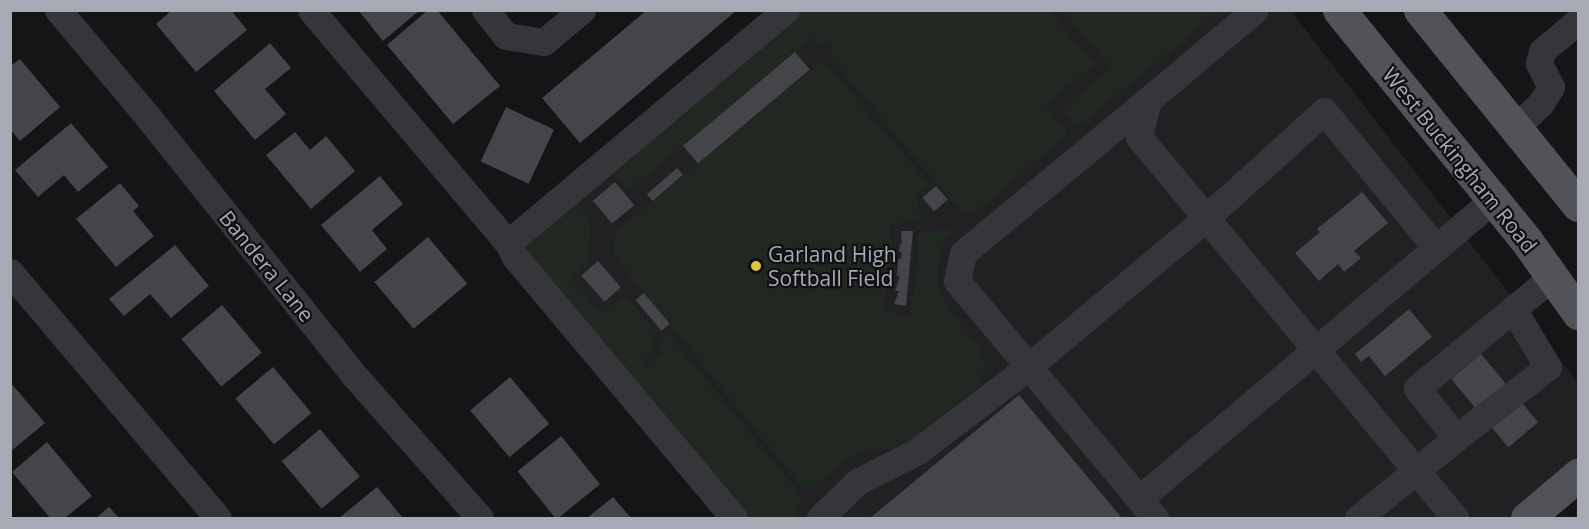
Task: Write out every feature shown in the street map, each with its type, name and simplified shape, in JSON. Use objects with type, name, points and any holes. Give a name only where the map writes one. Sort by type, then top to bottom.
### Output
[{"type":"main road","name":"West Buckingham Road","points":[[1339,10],[1493,200],[1578,313]]},
{"type":"main road","points":[[1420,10],[1578,205]]},
{"type":"main road","points":[[1527,519],[1578,476]]},
{"type":"street","name":"Bandera Lane","points":[[58,10],[148,117],[353,374],[480,519]]},
{"type":"street","points":[[311,10],[508,243],[515,257],[734,519]]},
{"type":"street","points":[[485,10],[506,36],[544,42],[582,10]]},
{"type":"street","points":[[508,243],[786,10]]},
{"type":"street","points":[[1255,10],[963,253],[957,281],[1147,509],[1315,349],[1493,200]]},
{"type":"street","points":[[1515,128],[1541,103],[1551,87],[1539,63],[1542,51],[1578,21]]},
{"type":"street","points":[[1148,100],[1139,137],[1455,519]]},
{"type":"street","points":[[820,519],[857,482],[918,451],[1028,367],[1206,218],[1324,111],[1436,248]]},
{"type":"street","points":[[10,272],[218,519]]},
{"type":"street","points":[[1456,438],[1417,388],[1552,277]]},
{"type":"street","points":[[1358,519],[1456,438],[1548,367],[1513,309]]},
{"type":"shaded area","points":[[796,11],[1050,11],[1095,64],[1046,105],[1065,128],[1066,136],[973,215],[962,213],[828,55],[834,48],[827,40],[820,46],[813,38],[629,190],[614,174],[578,205],[591,220],[588,264],[572,278],[602,313],[625,294],[657,334],[642,369],[661,353],[659,349],[661,339],[668,333],[799,493],[801,503],[795,518],[719,518],[501,259]]},
{"type":"shaded area","points":[[804,11],[1291,11],[1578,383],[1578,461],[1509,518],[747,518],[522,250]]},
{"type":"shaded area","points":[[1063,11],[1220,11],[1080,125],[1073,123],[1061,109],[1111,68]]},
{"type":"shaded area","name":"Garland High Softball Field","points":[[823,60],[930,185],[918,195],[920,221],[890,224],[892,251],[884,310],[909,316],[917,273],[918,233],[957,228],[944,243],[939,257],[938,285],[949,309],[979,346],[985,368],[980,383],[974,391],[914,441],[893,449],[870,450],[849,457],[812,488],[803,488],[613,255],[615,232]]},
{"type":"building","points":[[172,10],[203,10],[205,13],[208,10],[231,10],[247,30],[196,72],[156,24]]},
{"type":"building","points":[[358,10],[420,10],[383,41]]},
{"type":"building","points":[[428,10],[437,10],[500,86],[453,124],[387,45]]},
{"type":"building","points":[[647,10],[737,10],[580,143],[542,98]]},
{"type":"building","points":[[270,43],[291,68],[265,89],[286,114],[255,140],[214,91]]},
{"type":"building","points":[[795,52],[810,70],[698,163],[683,146]]},
{"type":"building","points":[[20,59],[60,107],[20,141],[10,129],[10,66]]},
{"type":"building","points":[[506,107],[554,129],[529,184],[481,161]]},
{"type":"building","points":[[71,123],[108,167],[78,192],[64,175],[38,197],[15,170]]},
{"type":"building","points":[[295,132],[310,150],[326,136],[355,171],[311,209],[266,155]]},
{"type":"building","points":[[677,168],[683,175],[653,201],[647,194]]},
{"type":"building","points":[[380,176],[403,204],[372,230],[387,249],[360,272],[321,225]]},
{"type":"building","points":[[615,182],[634,205],[612,224],[593,201]]},
{"type":"building","points":[[120,183],[139,206],[133,211],[154,236],[116,267],[76,219]]},
{"type":"building","points":[[936,186],[948,200],[934,211],[922,198]]},
{"type":"building","points":[[1362,192],[1388,223],[1354,251],[1361,258],[1344,272],[1338,264],[1319,281],[1295,253],[1320,232],[1317,229]]},
{"type":"building","points":[[901,231],[913,231],[906,306],[894,304],[899,291],[895,291],[900,276],[897,276],[898,259],[901,259],[902,252],[899,252],[900,244],[902,244]]},
{"type":"building","points":[[428,237],[467,284],[414,329],[374,282]]},
{"type":"building","points":[[175,245],[209,286],[171,318],[150,294],[124,316],[109,299]]},
{"type":"building","points":[[598,261],[621,287],[604,302],[581,275]]},
{"type":"building","points":[[644,293],[670,324],[661,331],[636,300]]},
{"type":"building","points":[[222,305],[262,352],[221,387],[181,339]]},
{"type":"building","points":[[1409,309],[1432,337],[1385,376],[1369,356],[1361,362],[1355,354]]},
{"type":"building","points":[[1481,354],[1538,422],[1508,447],[1451,379]]},
{"type":"building","points":[[273,367],[312,413],[274,444],[235,398]]},
{"type":"building","points":[[510,377],[549,424],[509,457],[470,410]]},
{"type":"building","points":[[10,382],[45,423],[10,452]]},
{"type":"building","points":[[1019,395],[1122,518],[870,518]]},
{"type":"building","points":[[320,429],[360,476],[322,509],[282,461]]},
{"type":"building","points":[[561,436],[600,484],[555,518],[517,471]]},
{"type":"building","points":[[47,442],[92,496],[65,518],[50,518],[12,472]]},
{"type":"building","points":[[377,487],[403,518],[339,518]]},
{"type":"building","points":[[613,497],[631,518],[587,518]]},
{"type":"building","points":[[109,507],[119,518],[96,518]]},
{"type":"place","name":"Garland High Softball Field","points":[[756,266]]}]
